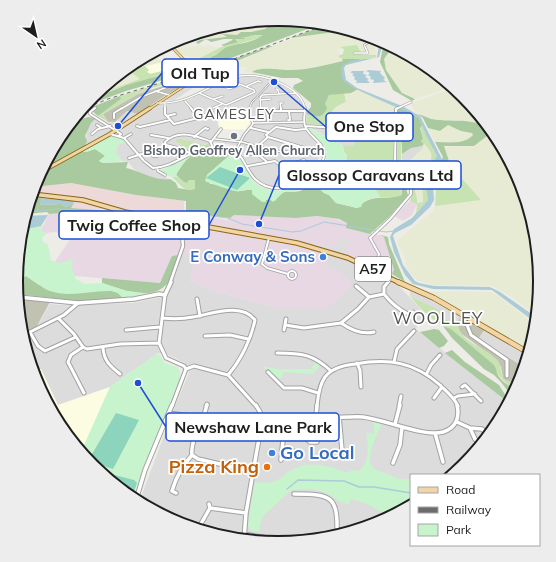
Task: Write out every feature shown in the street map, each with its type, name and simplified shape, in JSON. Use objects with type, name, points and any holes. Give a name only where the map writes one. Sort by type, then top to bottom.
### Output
[{"type":"main road","points":[[49,167],[117,130],[169,95],[190,83],[200,73],[189,65],[172,48]]},
{"type":"main road","name":"A57","points":[[38,195],[83,200],[125,212],[308,246],[348,258],[373,268],[391,279],[434,298],[523,350]]},
{"type":"street","points":[[354,54],[369,53],[364,45],[368,43]]},
{"type":"street","points":[[110,134],[124,138],[149,166],[157,168],[168,165],[189,153],[213,148],[224,148],[243,157],[254,178],[267,187],[285,188],[302,183],[316,171],[324,155],[324,150],[320,143],[306,129],[304,122],[305,110],[303,101],[287,86],[272,80],[245,75],[226,79],[185,101],[165,104],[157,103]]},
{"type":"street","points":[[213,108],[223,104],[232,103],[255,92],[254,90],[226,79]]},
{"type":"street","points":[[235,152],[242,142],[244,135],[253,124],[248,114],[248,106],[272,80]]},
{"type":"street","points":[[246,87],[258,81],[261,82]]},
{"type":"street","points":[[223,86],[230,89],[240,85]]},
{"type":"street","points":[[110,116],[114,117],[114,113],[139,97],[170,86],[174,87]]},
{"type":"street","points":[[276,88],[279,94]]},
{"type":"street","points":[[155,91],[169,95]]},
{"type":"street","points":[[199,93],[223,104]]},
{"type":"street","points":[[296,93],[262,95],[260,100],[261,109],[267,111],[305,110]]},
{"type":"street","points":[[214,100],[223,96]]},
{"type":"street","points":[[260,100],[271,100]]},
{"type":"street","points":[[185,101],[198,116]]},
{"type":"street","points":[[373,268],[379,255],[378,250],[370,238],[390,219],[411,194],[411,190],[397,167],[396,112],[399,108],[411,102]]},
{"type":"street","points":[[281,111],[280,103],[283,103]]},
{"type":"street","points":[[165,104],[164,111],[172,123],[177,124],[194,120],[198,116],[211,114],[212,112]]},
{"type":"street","points":[[95,108],[90,112],[90,114],[117,130],[121,134],[118,137]]},
{"type":"street","points":[[267,111],[268,121]]},
{"type":"street","points":[[288,120],[290,120],[289,111]]},
{"type":"street","points":[[167,116],[175,114]]},
{"type":"street","points":[[137,126],[140,127],[170,120]]},
{"type":"street","points":[[252,123],[304,122]]},
{"type":"street","points":[[97,125],[100,128]]},
{"type":"street","points":[[92,134],[95,130],[110,126]]},
{"type":"street","points":[[251,128],[268,132],[278,126],[295,130],[306,129]]},
{"type":"street","points":[[305,126],[323,127],[342,132]]},
{"type":"street","points":[[194,137],[205,128],[208,129]]},
{"type":"street","points":[[211,142],[215,139],[221,129]]},
{"type":"street","points":[[268,132],[266,135],[268,137]]},
{"type":"street","points":[[124,138],[131,134]]},
{"type":"street","points":[[152,135],[169,138],[182,134],[211,142]]},
{"type":"street","points":[[268,137],[311,150],[324,150]]},
{"type":"street","points":[[259,145],[268,137]]},
{"type":"street","points":[[169,138],[165,144],[185,150],[189,153]]},
{"type":"street","points":[[215,139],[242,142],[274,151],[324,155]]},
{"type":"street","points":[[211,142],[213,148]]},
{"type":"street","points":[[153,156],[157,156],[170,146]]},
{"type":"street","points":[[300,152],[304,148]]},
{"type":"street","points":[[129,158],[148,152]]},
{"type":"street","points":[[250,154],[257,153],[266,162]]},
{"type":"street","points":[[283,167],[304,160],[307,163]]},
{"type":"street","points":[[248,166],[275,161],[302,183]]},
{"type":"street","points":[[157,168],[158,171],[165,175]]},
{"type":"street","points":[[292,175],[297,173]]},
{"type":"street","points":[[186,370],[184,366],[166,358],[159,343],[165,295],[175,273],[183,246],[182,234],[189,223]]},
{"type":"street","points":[[269,238],[262,264],[267,268],[288,274]]},
{"type":"street","points":[[391,279],[384,287],[384,294],[392,305],[398,309],[408,314],[413,312]]},
{"type":"street","points":[[356,286],[369,297]]},
{"type":"street","points":[[24,298],[78,303],[134,300],[159,294],[165,295]]},
{"type":"street","points":[[285,325],[304,328],[341,323],[358,309],[369,297],[384,294]]},
{"type":"street","points":[[198,299],[200,316]]},
{"type":"street","points":[[28,333],[69,312],[78,303]]},
{"type":"street","points":[[162,318],[189,318],[232,310],[248,313],[254,317],[255,322],[248,339],[235,366],[228,375]]},
{"type":"street","points":[[58,318],[76,337],[83,347],[91,350],[120,344],[159,343]]},
{"type":"street","points":[[284,330],[286,319]]},
{"type":"street","points":[[471,320],[467,325],[468,330],[476,340],[506,360],[507,376]]},
{"type":"street","points":[[341,323],[355,331],[374,332]]},
{"type":"street","points":[[126,330],[160,327]]},
{"type":"street","points":[[394,362],[397,349],[414,331]]},
{"type":"street","points":[[31,334],[38,346],[45,351],[76,337]]},
{"type":"street","points":[[205,336],[230,335],[248,339]]},
{"type":"street","points":[[83,347],[69,356],[68,362],[84,393]]},
{"type":"street","points":[[103,348],[104,357],[108,365],[120,374]]},
{"type":"street","points":[[277,353],[296,353],[313,356],[331,371]]},
{"type":"street","points":[[427,373],[431,365],[440,355]]},
{"type":"street","points":[[262,421],[360,417],[435,433],[445,431],[457,422],[458,408],[454,398],[427,373],[406,364],[380,361],[348,364],[331,371],[325,377],[318,393],[316,418]]},
{"type":"street","points":[[357,363],[360,370],[361,387]]},
{"type":"street","points":[[138,494],[145,470],[186,370],[194,366],[228,375],[254,403],[260,412],[262,421],[246,513],[244,534]]},
{"type":"street","points":[[268,372],[284,388],[302,388],[318,393]]},
{"type":"street","points":[[462,387],[465,385],[481,400]]},
{"type":"street","points":[[434,398],[442,387]]},
{"type":"street","points":[[454,398],[458,396],[475,394]]},
{"type":"street","points":[[395,424],[396,416],[401,403],[401,396]]},
{"type":"street","points":[[169,413],[198,419],[204,415],[207,404]]},
{"type":"street","points":[[339,417],[342,450]]},
{"type":"street","points":[[176,493],[172,492],[175,480],[182,467],[192,454],[193,443],[200,424],[198,419]]},
{"type":"street","points":[[281,460],[284,450],[285,420]]},
{"type":"street","points":[[303,420],[305,437],[310,442],[317,442]]},
{"type":"street","points":[[457,422],[470,428],[482,429],[484,431]]},
{"type":"street","points":[[393,463],[400,445],[402,427]]},
{"type":"street","points":[[470,428],[477,441]]},
{"type":"street","points":[[223,429],[259,437]]},
{"type":"street","points":[[435,433],[443,462]]},
{"type":"street","points":[[284,450],[292,451]]},
{"type":"street","points":[[192,454],[198,460],[254,472]]},
{"type":"street","points":[[294,494],[320,494],[331,499],[337,507],[337,529]]},
{"type":"street","points":[[201,524],[210,506],[246,513]]},
{"type":"shaded area","points":[[269,27],[251,32],[241,32],[237,35],[223,35],[228,37],[200,40],[188,43],[189,46],[175,48],[180,45],[228,31]]},
{"type":"shaded area","points":[[332,32],[372,44],[377,53],[376,55],[362,55],[337,48],[343,61],[309,68],[287,70],[256,69],[253,73],[243,72],[248,67],[238,67],[231,70],[224,67],[292,38]]},
{"type":"shaded area","points":[[200,45],[203,47],[209,45],[217,48],[202,57],[196,58],[182,55],[176,49]]},
{"type":"shaded area","points":[[388,51],[420,69],[426,73],[425,76],[432,78],[444,88],[437,92],[415,99],[404,96],[386,70],[384,59],[389,52]]},
{"type":"shaded area","points":[[156,57],[163,62],[138,68]]},
{"type":"shaded area","points":[[181,57],[187,65],[150,74],[146,71],[145,66]]},
{"type":"shaded area","points":[[132,72],[141,79],[108,91]]},
{"type":"shaded area","points":[[207,73],[215,77],[205,80],[173,101],[165,99]]},
{"type":"shaded area","points":[[197,75],[198,76],[138,114],[127,111],[115,122],[108,122],[103,114],[138,94]]},
{"type":"shaded area","points":[[236,77],[256,77],[277,82],[294,93],[303,104],[303,126],[308,134],[318,144],[321,152],[314,170],[307,178],[293,185],[279,188],[266,185],[256,180],[249,164],[237,151],[240,146],[214,142],[215,140],[241,142],[253,123],[249,108],[215,113],[219,129],[213,140],[205,145],[178,138],[174,140],[183,144],[178,148],[187,151],[191,148],[197,150],[155,170],[168,179],[163,180],[147,176],[135,170],[128,162],[122,161],[116,153],[117,145],[127,142],[125,138],[110,134],[87,147],[85,146],[87,131],[91,123],[96,118],[104,123],[115,122],[127,111],[141,115],[158,104],[170,104],[189,100],[226,80]]},
{"type":"shaded area","points":[[446,89],[470,113],[479,125],[470,121],[436,120],[415,112],[411,103],[443,92]]},
{"type":"shaded area","points":[[358,90],[398,107],[395,109],[395,118],[384,118],[375,122],[365,121],[363,123],[350,122],[343,124],[331,122],[331,111],[346,102],[344,93]]},
{"type":"shaded area","points":[[247,109],[250,123],[245,130],[220,129],[217,113]]},
{"type":"shaded area","points":[[331,122],[343,124],[349,138],[355,140],[354,146],[343,145],[309,127],[321,127]]},
{"type":"shaded area","points":[[446,125],[472,133],[473,136],[470,139],[461,142],[435,142],[428,128],[443,130]]},
{"type":"shaded area","points":[[487,136],[507,168],[514,183],[524,215],[531,248],[533,281],[531,312],[512,297],[492,286],[435,285],[418,281],[406,266],[406,261],[397,242],[433,211],[435,206],[480,200],[448,163],[449,161],[444,147],[474,146]]},
{"type":"shaded area","points":[[424,144],[430,150],[431,160],[423,177],[423,202],[417,203],[416,192],[400,166],[405,165],[424,147],[422,146]]},
{"type":"shaded area","points":[[422,146],[425,147],[404,166],[397,166],[397,164],[401,164],[402,154],[411,148]]},
{"type":"shaded area","points":[[70,183],[136,195],[184,201],[184,218],[176,219],[112,208],[104,208],[99,210],[71,208],[77,197],[39,193],[41,187]]},
{"type":"shaded area","points":[[410,201],[417,204],[412,215],[403,221],[394,216]]},
{"type":"shaded area","points":[[56,213],[95,216],[106,214],[166,223],[174,222],[181,225],[220,231],[222,227],[192,222],[189,219],[204,216],[227,220],[234,215],[296,218],[317,216],[332,218],[348,223],[346,228],[381,235],[384,237],[394,271],[382,271],[376,268],[370,270],[356,263],[330,255],[324,265],[337,270],[347,277],[352,285],[333,304],[324,309],[274,307],[214,291],[190,281],[195,254],[173,256],[160,283],[63,275],[54,263],[71,238],[70,234],[53,232],[47,233],[42,232],[41,230],[49,214]]},
{"type":"shaded area","points":[[341,237],[352,241],[344,254],[322,249],[321,244],[334,248]]},
{"type":"shaded area","points":[[182,254],[196,254],[190,281],[214,291],[274,307],[337,270],[323,265],[330,255],[356,263],[399,286],[429,318],[417,326],[416,329],[504,399],[490,423],[470,449],[446,473],[410,474],[410,499],[376,517],[328,531],[295,535],[278,536],[245,534],[212,527],[180,517],[141,496],[189,373],[185,363],[168,355],[158,353],[110,387],[58,405],[41,369],[39,369],[29,333],[36,329],[50,304],[132,303],[168,296]]},
{"type":"shaded area","points":[[410,289],[461,316],[457,323],[458,325],[441,317],[440,315],[442,312],[410,296]]},
{"type":"shaded area","points":[[429,292],[491,292],[499,296],[530,321],[524,348],[504,338]]},
{"type":"shaded area","points":[[24,299],[50,302],[37,326],[28,331]]},
{"type":"shaded area","points":[[461,316],[485,329],[478,339],[519,364],[512,383],[503,378],[501,367],[497,360],[459,332],[457,323]]},
{"type":"shaded area","points":[[485,329],[523,352],[519,364],[478,338]]},
{"type":"shaded area","points":[[39,369],[41,369],[58,405],[110,387],[84,446],[66,423],[57,408],[49,394]]},
{"type":"green space","points":[[268,27],[310,28],[207,67],[126,91],[98,101],[106,93],[173,70],[197,65],[210,60],[211,57],[227,47],[259,38],[263,35],[240,38],[245,38],[244,39],[235,39],[238,42],[224,46],[221,45],[230,42],[233,39],[224,39],[211,42],[206,39],[227,37],[222,34],[237,35],[241,32],[251,32],[265,29]]},
{"type":"green space","points":[[316,29],[333,32],[290,38]]},
{"type":"green space","points":[[263,35],[262,37],[231,46],[211,57],[207,62],[192,66],[189,64],[219,48],[238,41],[235,39],[244,38],[240,38],[244,36]]},
{"type":"green space","points":[[205,39],[198,44],[196,42],[200,40]]},
{"type":"green space","points":[[357,45],[362,55],[376,55],[376,57],[362,60],[346,60],[338,56],[343,54],[344,49],[340,47]]},
{"type":"green space","points":[[273,46],[232,63],[203,73],[200,71]]},
{"type":"green space","points":[[383,48],[389,52],[384,59],[386,70],[402,93],[415,99],[412,101],[393,90],[380,62]]},
{"type":"green space","points":[[342,59],[361,59],[344,65],[344,81],[358,89],[351,93],[329,95],[325,104],[327,108],[321,116],[307,114],[307,111],[311,107],[311,103],[293,88],[294,85],[303,81],[298,78],[282,78],[252,72],[258,69],[307,69],[343,61]]},
{"type":"green space","points":[[145,66],[149,70],[147,72],[150,74],[188,66],[108,91],[109,90],[140,79],[131,73],[138,68]]},
{"type":"green space","points":[[197,72],[197,74],[138,94],[103,114],[108,122],[98,116],[121,99],[120,96]]},
{"type":"green space","points":[[344,93],[346,102],[332,111],[330,118],[331,122],[321,125],[306,124],[307,114],[315,117],[325,104],[329,95]]},
{"type":"green space","points":[[120,96],[121,99],[98,116],[91,110],[89,110],[92,107]]},
{"type":"green space","points":[[401,108],[419,118],[422,125],[420,128],[423,139],[421,141],[424,144],[422,146],[411,148],[402,154],[401,120],[397,119],[397,110]]},
{"type":"green space","points":[[418,114],[436,120],[468,121],[476,123],[488,136],[474,146],[444,146],[449,161],[444,169],[437,169],[443,157],[435,142],[461,142],[473,135],[472,133],[461,131],[448,125],[440,131],[428,128],[423,118]]},
{"type":"green space","points":[[88,117],[96,118],[91,123],[85,136],[87,141],[85,146],[87,147],[82,151],[86,152],[95,149],[104,154],[105,156],[99,161],[103,163],[128,162],[126,168],[158,179],[170,179],[176,183],[178,188],[190,190],[195,189],[195,180],[189,180],[187,183],[176,175],[188,158],[201,151],[206,151],[209,156],[231,154],[207,175],[210,184],[220,185],[236,191],[252,190],[253,194],[266,200],[269,199],[275,201],[283,192],[300,191],[315,184],[324,193],[329,195],[336,203],[357,208],[363,203],[374,198],[390,198],[402,195],[401,184],[405,185],[408,195],[389,217],[370,234],[346,228],[347,223],[339,219],[317,216],[296,218],[234,215],[230,218],[204,215],[186,218],[186,201],[136,195],[71,183],[41,187],[49,168],[66,139],[82,119]]},
{"type":"green space","points":[[397,120],[401,121],[401,164],[397,164]]},
{"type":"green space","points":[[386,124],[393,126],[393,164],[405,185],[401,184],[400,189],[402,195],[395,198],[380,197],[366,174],[346,161],[347,155],[344,152],[343,145],[354,146],[355,140]]},
{"type":"green space","points":[[422,125],[437,156],[425,184],[428,192],[428,200],[412,218],[416,213],[417,204],[410,201],[412,189],[397,166],[400,166],[412,183],[416,193],[417,203],[423,202],[423,180],[431,159],[431,155],[430,151],[421,141],[423,139],[420,126]]},
{"type":"green space","points":[[307,127],[343,145],[344,152],[347,157],[346,162],[366,174],[380,197],[372,198],[363,202],[361,207],[357,208],[336,203],[329,195],[324,193],[315,184],[293,192],[285,191],[273,202],[269,199],[266,200],[266,202],[262,202],[252,194],[252,190],[236,191],[205,181],[207,175],[231,154],[209,156],[207,155],[206,151],[203,151],[213,149],[229,151],[239,156],[244,162],[251,179],[260,186],[268,189],[286,190],[295,188],[311,180],[321,169],[327,154],[323,144]]},
{"type":"green space","points":[[110,135],[124,139],[127,142],[117,145],[116,153],[122,161],[103,163],[99,161],[105,156],[95,149],[86,152],[82,151]]},
{"type":"green space","points":[[178,138],[205,145],[210,142],[213,147],[197,150],[191,148],[187,151],[177,148],[182,144],[174,141]]},
{"type":"green space","points":[[197,152],[186,160],[176,174],[178,177],[172,177],[160,171]]},
{"type":"green space","points":[[448,163],[481,200],[435,206],[436,190],[433,174],[437,169],[444,169]]},
{"type":"green space","points":[[220,167],[250,178],[237,190],[206,178]]},
{"type":"green space","points":[[172,177],[178,177],[187,183],[189,180],[195,180],[195,189],[191,190],[185,188]]},
{"type":"green space","points":[[38,197],[42,198],[40,205],[61,204],[66,207],[75,201],[71,208],[111,211],[95,216],[60,213],[49,214],[47,212],[33,213]]},
{"type":"green space","points":[[36,225],[43,227],[41,230],[42,232],[47,233],[43,237],[42,241],[48,245],[51,260],[59,263],[74,259],[71,265],[76,279],[85,284],[102,283],[127,291],[144,293],[123,298],[118,293],[112,291],[65,294],[47,290],[26,276],[23,277],[25,248],[29,227]]},
{"type":"green space","points":[[381,235],[388,237],[389,244],[405,282],[392,274],[394,270],[384,237]]},
{"type":"green space","points":[[178,255],[167,284],[152,292],[144,293],[126,291],[102,283],[102,278],[160,283],[172,256]]},
{"type":"green space","points":[[26,276],[39,285],[112,291],[118,293],[123,298],[80,301],[24,295],[23,277]]},
{"type":"green space","points":[[410,296],[443,312],[440,315],[441,317],[458,325],[460,331],[469,341],[497,360],[505,380],[512,383],[510,387],[497,373],[493,364],[451,329],[439,324],[418,306]]},
{"type":"green space","points":[[443,326],[451,329],[493,364],[500,378],[510,387],[508,392],[494,375],[484,369],[452,338]]},
{"type":"green space","points":[[434,329],[439,330],[448,341],[444,346],[439,348],[420,332]]},
{"type":"green space","points":[[452,350],[465,362],[499,385],[506,396],[504,399],[445,353]]},
{"type":"green space","points":[[158,353],[165,363],[178,367],[180,371],[180,378],[134,492],[110,473],[84,446],[110,387]]},
{"type":"green space","points":[[318,359],[322,363],[313,374],[284,372],[279,381],[262,366],[278,369],[311,369]]},
{"type":"green space","points":[[116,413],[139,420],[113,469],[103,466],[92,455]]},
{"type":"green space","points":[[371,418],[383,421],[375,438],[371,452],[371,464],[373,468],[378,471],[397,478],[410,478],[410,499],[384,513],[367,504],[351,499],[349,504],[339,501],[318,490],[291,490],[262,517],[259,531],[252,531],[249,529],[248,524],[255,482],[264,483],[276,481],[294,469],[307,465],[324,466],[347,473],[352,470],[360,471],[365,463],[368,453],[366,433],[374,434],[374,425]]},
{"type":"green space","points":[[112,474],[134,480],[137,483],[134,492]]},
{"type":"water","points":[[379,46],[382,48],[379,57],[346,65],[344,68],[346,80],[357,88],[402,106],[420,116],[442,160],[432,173],[434,200],[430,207],[411,225],[395,233],[393,236],[403,265],[415,281],[419,283],[434,286],[490,287],[500,292],[531,314],[530,319],[492,290],[433,289],[413,284],[405,275],[394,252],[390,237],[394,229],[412,218],[428,200],[425,180],[429,169],[437,156],[419,118],[366,94],[347,84],[343,80],[341,68],[348,62],[377,57]]},
{"type":"water","points":[[364,71],[363,74],[367,75],[365,77],[369,79],[367,80],[370,83],[356,83],[357,81],[354,79],[355,77],[352,75],[354,74],[350,72]]},
{"type":"water","points":[[366,71],[381,71],[380,73],[385,78],[383,80],[387,82],[373,83],[374,80],[370,79],[371,77],[368,75],[370,73]]},
{"type":"water","points":[[42,198],[74,201],[72,205],[66,207],[61,204],[40,205]]},
{"type":"water","points":[[48,215],[41,226],[29,228],[32,216]]},
{"type":"waterway","points":[[33,211],[58,209],[75,210],[127,215],[169,222]]},
{"type":"waterway","points":[[178,220],[204,215],[228,218],[242,224],[292,232],[301,231],[324,222],[386,232],[394,231]]},
{"type":"waterway","points":[[287,489],[298,480],[344,481],[359,487],[374,487],[410,493]]},
{"type":"railway","points":[[94,104],[215,66],[315,29]]},
{"type":"place","name":"One Stop","points":[[274,82]]},
{"type":"place","name":"Old Tup","points":[[118,126]]},
{"type":"place","name":"Bishop Geoffrey Allen Church","points":[[234,136]]},
{"type":"place","name":"Twig Coffee Shop","points":[[240,170]]},
{"type":"place","name":"Glossop Caravans Ltd","points":[[259,224]]},
{"type":"place","name":"E Conway & Sons","points":[[323,257]]},
{"type":"place","name":"Newshaw Lane Park","points":[[138,383]]},
{"type":"place","name":"Go Local","points":[[272,453]]},
{"type":"place","name":"Pizza King","points":[[267,467]]},
{"type":"district","name":"GAMESLEY","points":[[234,114]]},
{"type":"district","name":"WOOLLEY","points":[[438,318]]}]
